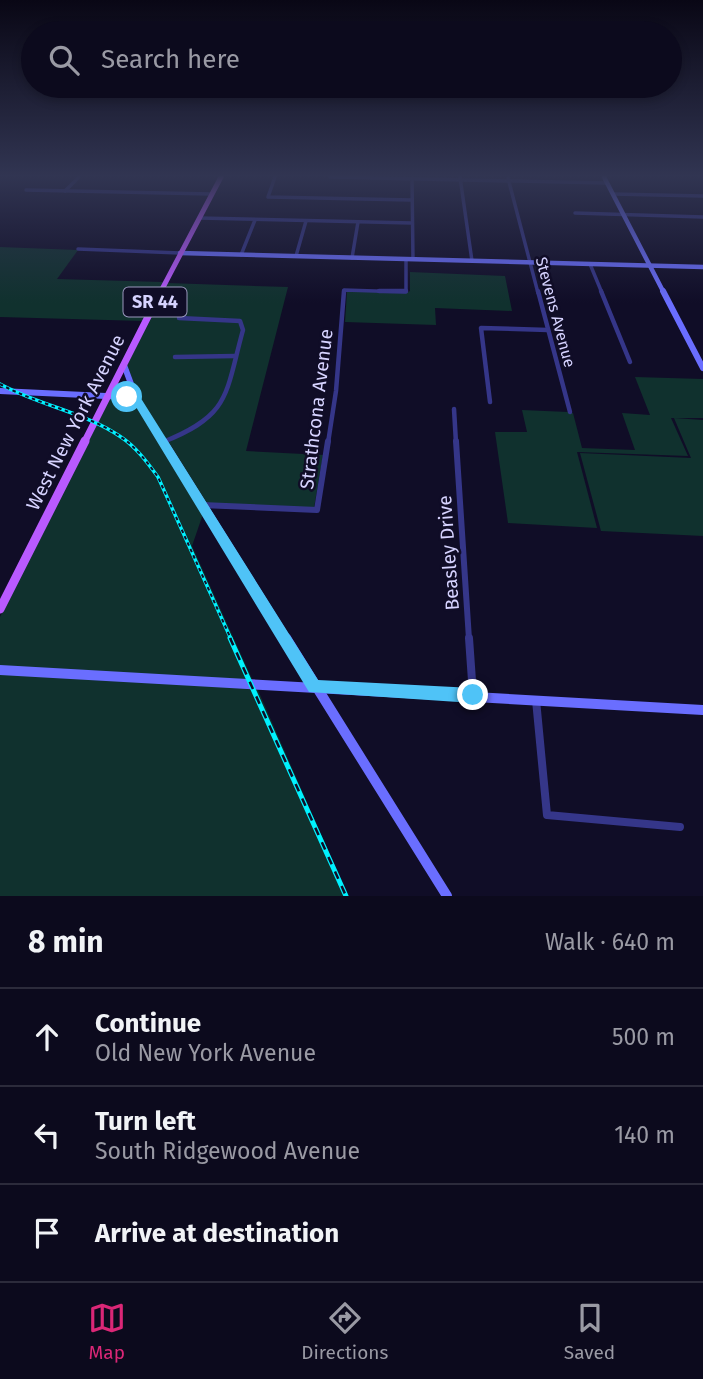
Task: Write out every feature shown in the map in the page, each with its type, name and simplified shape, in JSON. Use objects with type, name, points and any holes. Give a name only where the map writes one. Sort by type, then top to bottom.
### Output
[{"type":"main road","name":"West New York Avenue","points":[[0,608],[199,219]]},
{"type":"street","points":[[222,219],[412,223]]},
{"type":"street","points":[[409,259],[412,219]]},
{"type":"street","points":[[466,219],[472,261]]},
{"type":"street","name":"Stevens Avenue","points":[[519,219],[570,412]]},
{"type":"street","points":[[626,219],[703,368]]},
{"type":"street","points":[[241,255],[255,220]]},
{"type":"street","points":[[296,256],[306,221]]},
{"type":"street","points":[[352,258],[358,222]]},
{"type":"street","points":[[78,249],[703,267]]},
{"type":"street","name":"Strathcona Avenue","points":[[202,505],[317,510],[337,391],[344,290],[406,292],[409,259]]},
{"type":"street","points":[[590,264],[630,362]]},
{"type":"street","points":[[163,442],[194,429],[212,415],[221,400],[243,330],[240,321],[179,318]]},
{"type":"street","points":[[490,402],[481,328],[548,330]]},
{"type":"street","points":[[175,357],[235,356]]},
{"type":"street","points":[[124,365],[137,400],[447,896]]},
{"type":"street","points":[[0,391],[137,400]]},
{"type":"street","name":"Beasley Drive","points":[[454,409],[473,695]]},
{"type":"street","points":[[0,670],[703,710]]},
{"type":"street","points":[[536,700],[547,815],[680,827]]},
{"type":"green space","points":[[0,247],[78,250],[57,279],[163,282],[143,321],[0,317]]},
{"type":"green space","points":[[410,272],[505,276],[512,311],[435,308],[436,325],[345,322],[347,291],[406,293],[410,291]]},
{"type":"green space","points":[[167,283],[288,287],[246,451],[323,455],[314,508],[204,503],[140,400],[127,365]]},
{"type":"green space","points":[[635,377],[703,379],[703,418],[671,418],[688,456],[577,452],[597,528],[508,523],[495,432],[527,432],[522,410],[568,412],[573,413],[582,448],[635,450],[622,413],[650,415]]},
{"type":"green space","points":[[110,397],[134,401],[203,514],[192,546],[253,681],[0,667],[0,617]]},
{"type":"green space","points":[[674,418],[703,420],[703,536],[601,531],[580,453],[691,458]]},
{"type":"green space","points":[[0,674],[257,688],[348,896],[0,896]]},
{"type":"railway","points":[[0,384],[108,429],[141,455],[158,477],[231,639]]},
{"type":"railway","points":[[230,638],[346,896]]},
{"type":"route","points":[[127,397],[137,400],[314,687],[473,695]]}]
